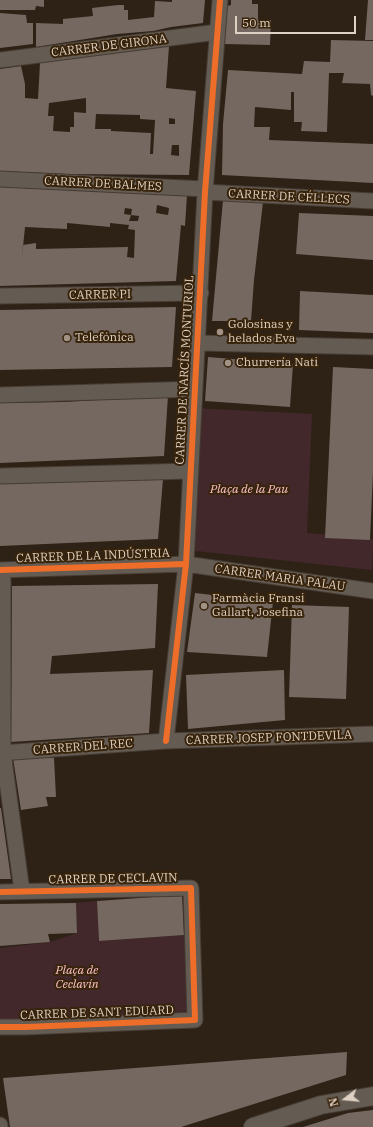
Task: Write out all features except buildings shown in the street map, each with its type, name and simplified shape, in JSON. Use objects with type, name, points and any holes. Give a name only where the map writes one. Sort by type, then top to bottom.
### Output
[{"type":"street","name":"CARRER DE NARCÍS MONTURIOL","points":[[166,741],[186,564],[205,191],[220,0]]},
{"type":"street","name":"CARRER DE GIRONA","points":[[0,60],[217,32]]},
{"type":"street","name":"CARRER DE BALMES","points":[[0,179],[205,191]]},
{"type":"street","name":"CARRER DE CÉLLECS","points":[[205,191],[373,201]]},
{"type":"street","name":"CARRER PI","points":[[0,296],[201,293]]},
{"type":"street","points":[[198,343],[373,347]]},
{"type":"street","points":[[0,395],[195,389]]},
{"type":"street","points":[[0,476],[191,471]]},
{"type":"street","name":"CARRER DE LA INDÚSTRIA","points":[[1,570],[186,564]]},
{"type":"street","name":"CARRER MARIA PALAU","points":[[186,564],[373,591]]},
{"type":"street","points":[[1,570],[1,753],[22,891]]},
{"type":"street","name":"CARRER JOSEP FONTDEVILA","points":[[166,741],[373,734]]},
{"type":"street","name":"CARRER DEL REC","points":[[1,753],[166,741]]},
{"type":"street","name":"CARRER DE CECLAVIN","points":[[0,892],[191,888],[195,1020]]},
{"type":"street","name":"CARRER DE SANT EDUARD","points":[[0,1027],[195,1020]]},
{"type":"street","points":[[253,1127],[321,1105],[373,1096]]},
{"type":"green space","name":"Plaça de la Pau","points":[[194,408],[312,414],[307,533],[373,539],[372,570],[187,550]]},
{"type":"green space","name":"Plaça de Ceclavín","points":[[97,901],[99,941],[184,935],[188,1020],[0,1021],[0,948],[50,942],[77,933],[76,903]]},
{"type":"cycle path","points":[[166,741],[186,564],[205,192],[220,0]]},
{"type":"cycle path","points":[[0,570],[186,564]]},
{"type":"cycle path","points":[[0,892],[191,888],[195,1020],[0,1027]]},
{"type":"place","name":"Golosinas y helados Eva","points":[[220,332]]},
{"type":"place","name":"Telefónica","points":[[67,338]]},
{"type":"place","name":"Churrería Nati","points":[[228,363]]},
{"type":"place","name":"Farmàcia Fransi Gallart, Josefina","points":[[204,606]]}]
